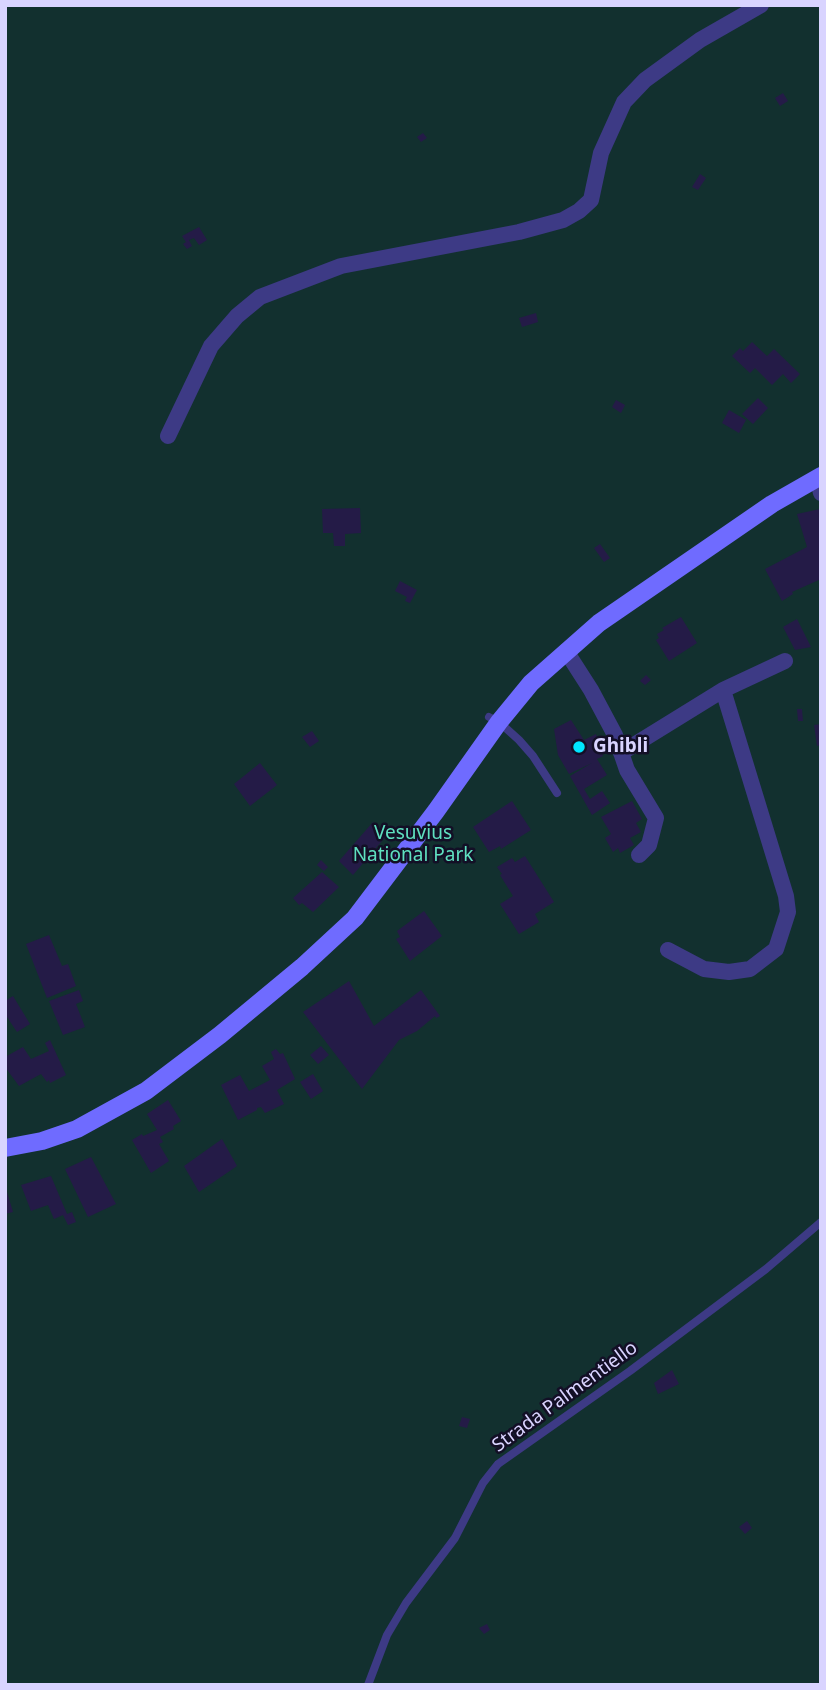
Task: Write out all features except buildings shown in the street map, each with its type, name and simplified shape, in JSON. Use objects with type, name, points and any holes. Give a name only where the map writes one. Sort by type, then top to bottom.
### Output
[{"type":"street","points":[[168,436],[211,346],[237,316],[260,298],[341,266],[519,232],[563,220],[579,211],[591,200],[601,153],[624,102],[645,80],[700,40],[761,5]]},
{"type":"street","points":[[5,1148],[42,1141],[77,1129],[146,1091],[210,1044],[313,958],[355,918],[390,874],[494,719],[531,683],[599,623],[650,587],[772,504],[820,482]]},
{"type":"street","points":[[566,651],[591,690],[615,735],[627,770],[656,818],[649,845],[639,855]]},
{"type":"street","points":[[621,753],[723,690],[785,661]]},
{"type":"street","points":[[668,950],[704,969],[729,972],[750,969],[776,949],[786,922],[786,896],[723,690]]},
{"type":"lane","points":[[494,719],[533,756],[557,793]]},
{"type":"lane","name":"Strada Palmentiello","points":[[368,1685],[387,1635],[406,1603],[456,1538],[483,1483],[498,1464],[630,1371],[766,1269],[821,1222]]},
{"type":"green space","name":"Vesuvius National Park","points":[[5,5],[821,5],[821,1685],[5,1685]]},
{"type":"place","name":"Ghibli","points":[[579,747]]}]
